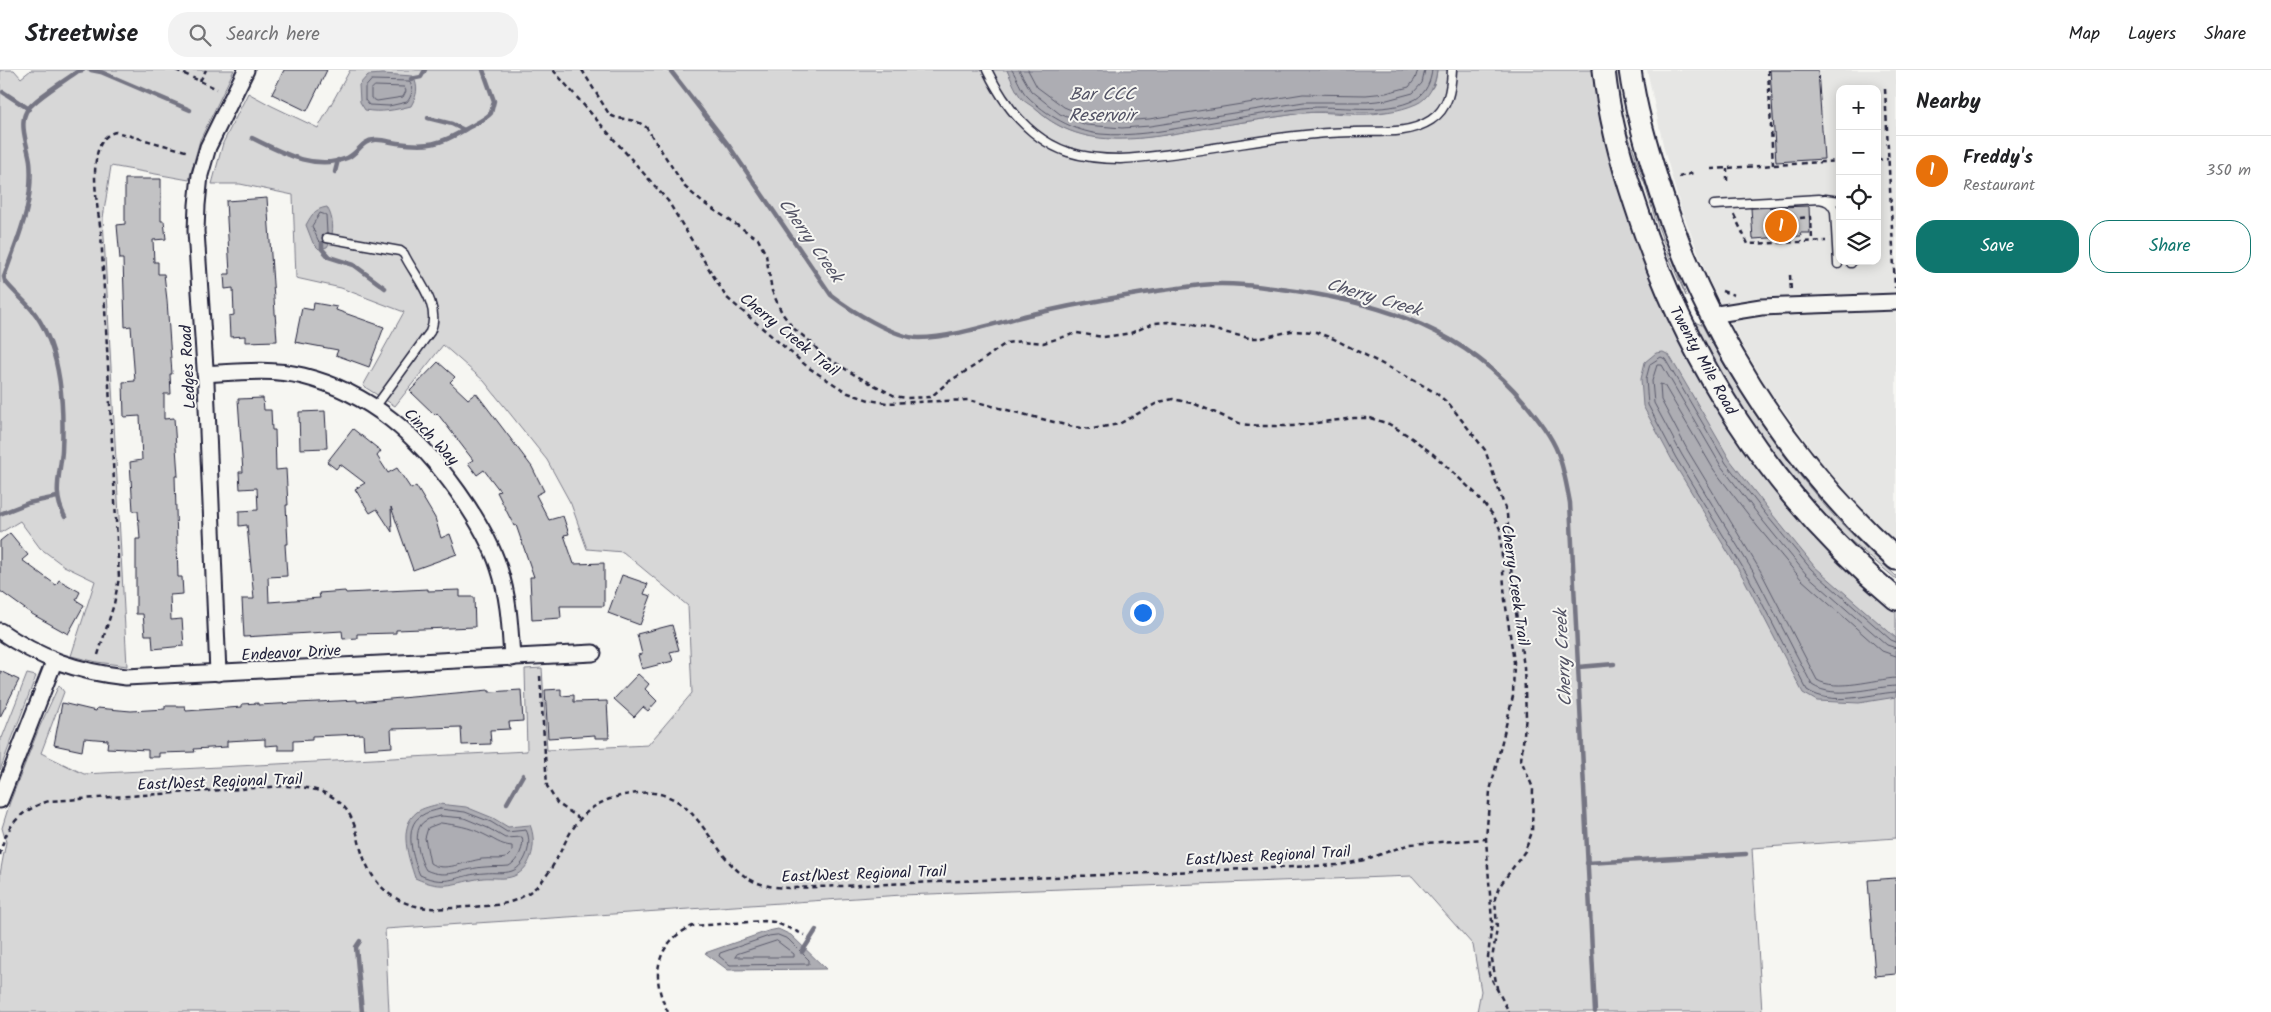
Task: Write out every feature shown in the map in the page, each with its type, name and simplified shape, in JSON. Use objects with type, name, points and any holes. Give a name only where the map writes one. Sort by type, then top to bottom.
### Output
[{"type":"main road","name":"Twenty Mile Road","points":[[1604,70],[1626,178],[1662,281],[1709,375],[1767,463],[1798,502],[1839,546],[1896,599]]},
{"type":"main road","name":"Twenty Mile Road","points":[[1630,70],[1641,124],[1665,205],[1684,255],[1711,315],[1747,380],[1790,444],[1850,514],[1896,559]]},
{"type":"main road","points":[[1626,178],[1642,190],[1663,252],[1686,307],[1702,315],[1711,315]]},
{"type":"main road","points":[[1839,546],[1864,556],[1896,583]]},
{"type":"street","name":"Ledges Road","points":[[218,673],[205,374],[196,231],[199,187],[208,148],[246,70]]},
{"type":"street","points":[[1711,315],[1761,307],[1895,296]]},
{"type":"street","name":"Cinch Way","points":[[205,374],[266,371],[303,376],[339,387],[376,406],[404,428],[431,457],[455,488],[483,530],[495,555],[506,594],[512,658]]},
{"type":"street","name":"Endeavor Drive","points":[[0,630],[26,648],[54,662],[92,673],[126,677],[593,654]]},
{"type":"street","points":[[0,800],[54,662]]},
{"type":"lane","points":[[987,70],[1012,111],[1042,139],[1072,153],[1109,159],[1159,155],[1294,134],[1409,129],[1431,120],[1440,112],[1450,93],[1452,70]]},
{"type":"lane","points":[[1714,205],[1819,199],[1836,201]]},
{"type":"lane","points":[[1819,199],[1827,201],[1833,206],[1836,241]]},
{"type":"lane","points":[[327,238],[400,252],[426,293],[431,306],[433,322],[430,332],[376,406]]},
{"type":"path","points":[[176,70],[217,89]]},
{"type":"path","points":[[200,81],[206,70]]},
{"type":"path","name":"Cherry Creek Trail","points":[[553,70],[668,201],[726,297],[809,368],[848,393],[868,400],[888,403],[969,400],[1067,426],[1092,430],[1119,424],[1159,402],[1173,399],[1195,404],[1226,419],[1249,425],[1293,426],[1362,418],[1389,424],[1409,436],[1433,454],[1484,502],[1497,522],[1501,538],[1503,587],[1513,652],[1513,696],[1490,791],[1486,839],[1492,922],[1488,964],[1493,984],[1509,1012]]},
{"type":"path","points":[[582,70],[609,114],[615,118],[638,120],[646,127],[689,191],[702,202],[758,239],[766,255],[772,291],[782,313],[793,328],[821,354],[895,396],[906,398],[931,397],[948,382],[976,365],[1006,343],[1022,341],[1043,343],[1078,333],[1103,337],[1131,333],[1154,323],[1168,322],[1189,324],[1249,338],[1262,338],[1291,331],[1316,332],[1417,382],[1436,393],[1450,405],[1485,450],[1507,514],[1513,592],[1524,667],[1526,716],[1521,760],[1533,788],[1532,832],[1525,851],[1499,887],[1495,898],[1497,929],[1492,959],[1498,994]]},
{"type":"path","points":[[1768,70],[1773,165]]},
{"type":"path","points":[[1885,89],[1895,296]]},
{"type":"path","points":[[98,655],[111,616],[119,578],[101,232],[96,189],[96,154],[105,137],[116,132],[189,152]]},
{"type":"path","points":[[1881,160],[1889,159]]},
{"type":"path","points":[[1712,169],[1836,162]]},
{"type":"path","points":[[1727,168],[1727,182]]},
{"type":"path","points":[[1679,177],[1696,172]]},
{"type":"path","points":[[1731,215],[1735,214],[1746,242],[1760,244],[1833,240]]},
{"type":"path","points":[[1800,218],[1812,217],[1812,242]]},
{"type":"path","points":[[1783,237],[1784,243]]},
{"type":"path","points":[[1760,238],[1760,244]]},
{"type":"path","points":[[1790,275],[1791,294]]},
{"type":"path","points":[[540,676],[547,786],[557,803],[579,818]]},
{"type":"path","name":"East/West Regional Trail","points":[[0,856],[9,827],[36,805],[49,801],[287,786],[307,787],[318,790],[345,808],[353,822],[362,853],[373,880],[398,901],[417,907],[438,908],[503,904],[519,898],[534,889],[557,858],[566,837],[579,818],[592,806],[613,798],[639,793],[658,794],[677,802],[688,810],[735,868],[752,880],[772,888],[1339,865],[1364,860],[1410,844],[1486,839]]},
{"type":"path","points":[[668,1012],[660,993],[658,970],[665,948],[672,938],[683,930],[693,926],[764,921],[774,922],[805,935]]},
{"type":"shaded area","points":[[0,70],[14,70],[21,78],[31,70],[234,70],[200,140],[189,180],[111,166],[103,218],[127,666],[71,656],[95,581],[64,566],[40,548],[20,521],[0,533]]},
{"type":"shaded area","points":[[350,70],[1007,70],[1028,101],[1046,118],[1066,129],[1088,136],[1134,138],[1158,136],[1302,113],[1368,114],[1389,111],[1432,88],[1437,70],[1596,70],[1673,324],[1880,597],[1896,610],[1896,838],[1752,848],[1762,1012],[1477,1012],[1481,991],[1473,945],[1412,876],[902,895],[385,929],[389,1012],[0,1012],[0,874],[6,842],[2,828],[10,802],[39,728],[59,685],[64,692],[41,753],[84,774],[527,751],[525,669],[542,668],[547,750],[648,745],[692,693],[688,606],[623,552],[587,549],[571,504],[547,460],[484,381],[443,345],[395,406],[363,386],[404,312],[341,288],[296,278],[293,195],[240,184],[212,184],[223,143],[248,93],[318,128]]},
{"type":"shaded area","points":[[1647,70],[1896,70],[1896,542],[1855,501],[1818,458],[1767,387],[1741,343],[1711,285],[1680,206],[1664,149]]},
{"type":"shaded area","points":[[1622,118],[1686,296],[1670,260],[1645,185],[1623,129]]},
{"type":"shaded area","points":[[1692,321],[1702,325],[1746,401],[1797,473],[1836,518],[1896,576],[1896,579],[1818,513],[1744,416]]},
{"type":"shaded area","points":[[27,674],[36,676],[0,770],[0,737],[2,738]]},
{"type":"water","name":"Bar CCC Reservoir","points":[[1007,70],[1437,70],[1433,85],[1425,98],[1421,102],[1402,109],[1374,113],[1303,113],[1160,136],[1117,139],[1096,138],[1076,133],[1056,124],[1023,100]]},
{"type":"water","points":[[368,75],[413,76],[417,91],[411,106],[388,111],[365,110],[360,102],[359,85]]},
{"type":"water","points":[[327,207],[332,222],[332,232],[327,247],[319,249],[313,243],[306,225],[314,213]]},
{"type":"water","points":[[1663,352],[1669,355],[1730,460],[1814,566],[1896,638],[1896,697],[1859,703],[1817,701],[1803,693],[1744,579],[1672,460],[1643,406],[1641,379],[1645,362],[1656,353]]},
{"type":"water","points":[[439,804],[466,807],[493,818],[508,827],[530,825],[533,846],[532,854],[526,867],[510,877],[483,878],[450,885],[435,884],[415,878],[406,844],[407,826],[417,812]]},
{"type":"water","points":[[778,929],[791,935],[826,969],[728,970],[705,953],[768,931]]},
{"type":"building","points":[[284,70],[327,70],[307,111],[272,94]]},
{"type":"building","points":[[1770,70],[1818,70],[1824,159],[1776,162]]},
{"type":"building","points":[[125,179],[161,179],[161,221],[164,221],[166,239],[153,240],[154,262],[158,262],[158,274],[164,274],[172,374],[170,374],[171,394],[164,394],[164,419],[174,418],[178,476],[175,476],[178,577],[182,577],[183,594],[170,595],[171,620],[182,619],[184,646],[153,649],[152,635],[145,635],[143,614],[136,614],[136,539],[140,539],[138,511],[133,511],[130,462],[142,460],[140,416],[124,417],[123,382],[135,381],[131,326],[125,327],[123,259],[120,259],[117,225],[125,224]]},
{"type":"building","points":[[267,198],[277,341],[245,342],[245,336],[230,337],[229,316],[234,315],[233,288],[225,289],[224,274],[230,274],[226,201]]},
{"type":"building","points":[[1809,206],[1810,233],[1800,233],[1801,236],[1753,239],[1751,208]]},
{"type":"building","points":[[314,303],[337,307],[336,310],[384,327],[369,367],[336,355],[338,350],[295,342],[302,308],[313,310]]},
{"type":"building","points":[[438,362],[455,377],[450,382],[468,399],[476,393],[532,467],[544,491],[536,495],[549,520],[563,516],[569,534],[564,535],[574,564],[604,563],[604,606],[560,606],[561,618],[532,620],[530,577],[534,577],[516,525],[514,526],[497,492],[500,491],[484,470],[477,475],[468,463],[473,460],[437,413],[435,415],[410,391]]},
{"type":"building","points":[[263,398],[264,410],[271,410],[272,430],[275,430],[276,470],[286,469],[288,505],[286,505],[288,544],[285,544],[287,576],[268,577],[269,602],[320,598],[319,593],[345,591],[346,593],[428,589],[428,591],[460,590],[460,597],[474,597],[475,627],[396,630],[396,633],[357,634],[357,638],[343,639],[342,631],[244,637],[242,599],[254,599],[247,525],[239,526],[239,511],[258,510],[257,488],[240,489],[239,472],[243,472],[238,399]]},
{"type":"building","points":[[325,411],[327,448],[300,449],[299,412]]},
{"type":"building","points":[[353,429],[381,451],[377,456],[388,473],[397,468],[411,489],[416,486],[435,518],[441,538],[450,534],[457,554],[413,570],[391,507],[392,532],[377,509],[370,513],[355,489],[365,483],[340,464],[336,469],[327,462]]},
{"type":"building","points":[[10,533],[28,555],[22,560],[56,585],[59,580],[80,592],[76,600],[84,605],[68,634],[32,614],[0,591],[0,541]]},
{"type":"building","points":[[622,575],[648,584],[644,594],[651,596],[640,625],[608,613]]},
{"type":"building","points":[[672,625],[679,650],[670,652],[673,661],[642,669],[638,655],[642,654],[637,634]]},
{"type":"building","points":[[0,671],[19,680],[0,717]]},
{"type":"building","points":[[638,674],[649,684],[645,689],[657,701],[648,711],[643,707],[634,717],[614,699]]},
{"type":"building","points":[[561,689],[561,696],[574,695],[574,702],[607,701],[609,738],[595,738],[595,735],[548,738],[545,690]]},
{"type":"building","points":[[489,690],[489,692],[521,690],[523,721],[509,722],[510,729],[490,730],[491,744],[462,745],[461,727],[391,729],[392,747],[364,749],[363,734],[312,736],[312,740],[293,741],[293,750],[278,750],[278,745],[265,746],[265,739],[227,741],[227,747],[194,749],[195,752],[159,753],[159,757],[148,757],[148,750],[107,748],[108,740],[84,738],[82,751],[54,745],[62,703],[96,711],[97,708],[131,711],[165,709],[165,706],[185,706],[186,711],[242,707],[242,704],[258,703],[258,705],[357,700],[357,702]]},
{"type":"building","points":[[1896,878],[1896,974],[1875,976],[1868,880]]},
{"type":"waterway","points":[[65,517],[61,509],[58,493],[62,451],[62,398],[56,363],[45,330],[36,315],[5,281],[4,277],[24,220],[30,192],[30,161],[23,123],[24,117],[29,107],[42,96],[78,71],[83,70]]},
{"type":"waterway","points":[[91,70],[101,72],[190,110]]},
{"type":"waterway","points":[[411,79],[421,77],[425,70]]},
{"type":"waterway","points":[[252,138],[286,154],[310,161],[322,162],[347,158],[370,141],[380,140],[417,145],[441,142],[486,118],[491,113],[494,101],[483,70]]},
{"type":"waterway","name":"Cherry Creek","points":[[670,70],[729,146],[831,295],[861,315],[898,333],[919,338],[945,336],[1049,310],[1136,294],[1201,285],[1249,285],[1329,297],[1392,313],[1450,339],[1502,378],[1525,403],[1552,440],[1562,465],[1570,503],[1595,1012]]},
{"type":"waterway","points":[[3,92],[29,109]]},
{"type":"waterway","points":[[428,118],[452,124],[464,130]]},
{"type":"waterway","points":[[335,172],[338,160]]},
{"type":"waterway","points":[[322,243],[322,249],[329,257],[354,265],[385,288]]},
{"type":"waterway","points":[[0,514],[28,503],[57,497]]},
{"type":"waterway","points":[[1578,667],[1614,664]]},
{"type":"waterway","points":[[507,803],[523,775]]},
{"type":"waterway","points":[[1587,863],[1746,854]]},
{"type":"waterway","points":[[802,952],[816,930]]},
{"type":"waterway","points":[[360,941],[356,947],[362,1012]]},
{"type":"place","name":"Freddy's","points":[[1781,226]]}]
